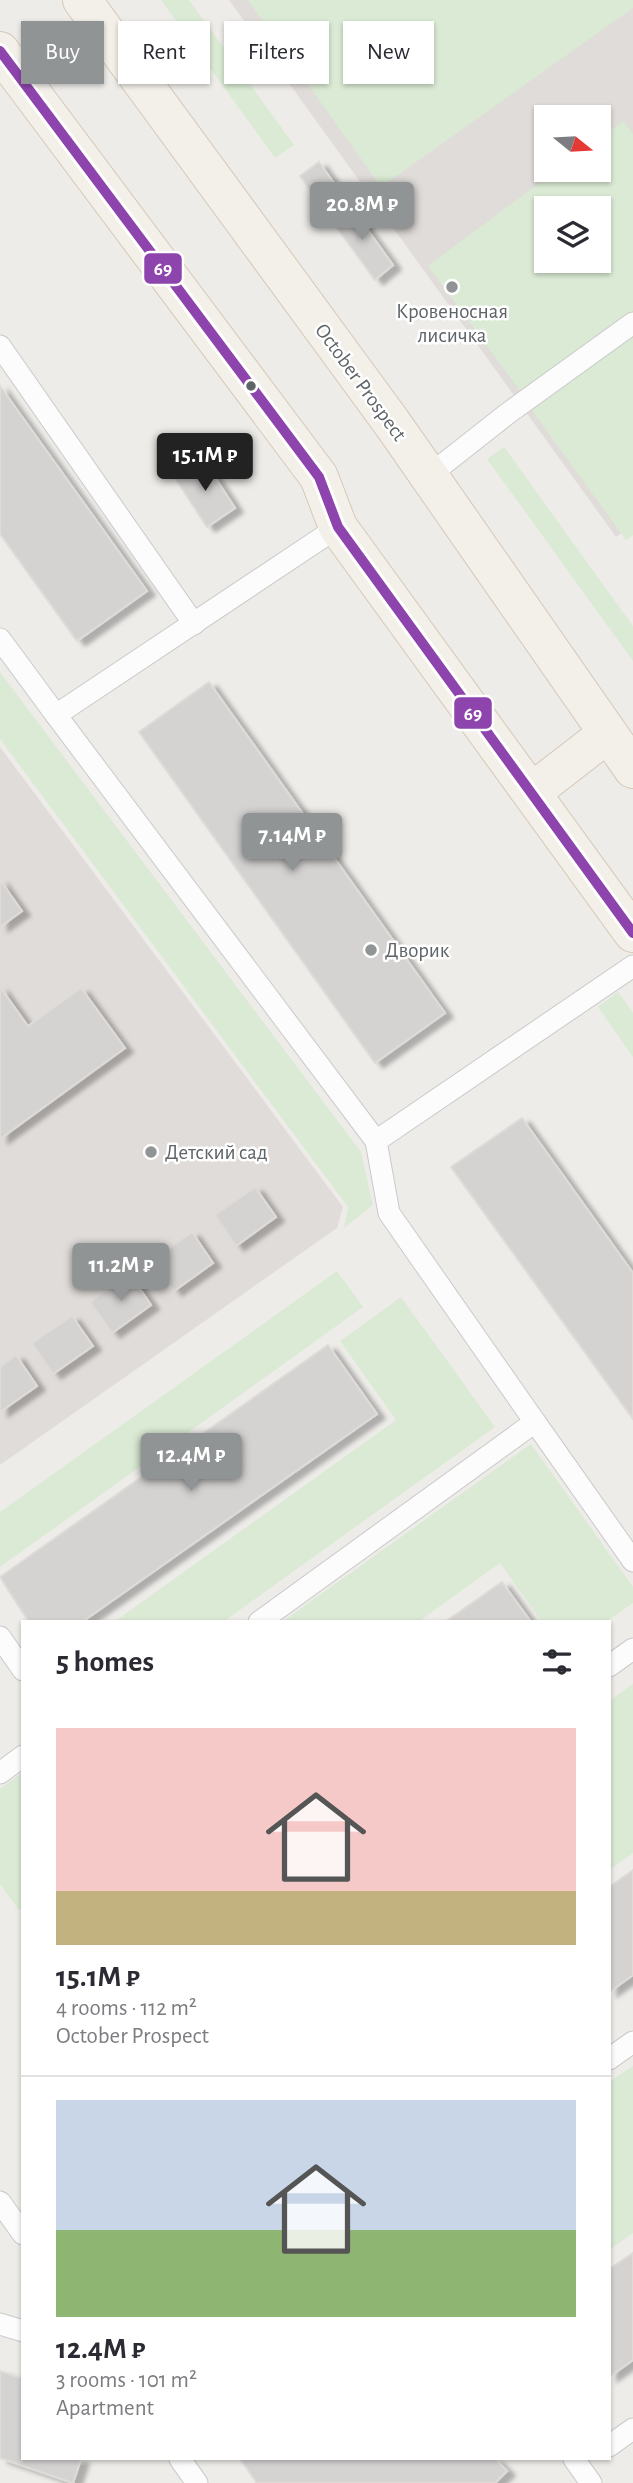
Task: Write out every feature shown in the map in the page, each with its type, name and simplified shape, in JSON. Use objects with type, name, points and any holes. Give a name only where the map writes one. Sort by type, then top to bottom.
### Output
[{"type":"main road","name":"October Prospect","points":[[82,0],[392,423],[427,477],[633,769]]},
{"type":"main road","points":[[0,51],[319,477],[338,527],[633,933]]},
{"type":"main road","points":[[532,792],[607,734]]},
{"type":"lane","points":[[427,477],[507,414],[633,323]]},
{"type":"lane","points":[[0,346],[194,624]]},
{"type":"lane","points":[[56,715],[338,527]]},
{"type":"lane","points":[[0,639],[376,1141],[389,1213],[633,1562]]},
{"type":"lane","points":[[376,1141],[633,966]]},
{"type":"lane","points":[[262,1620],[535,1422]]},
{"type":"lane","points":[[0,1637],[21,1667]]},
{"type":"lane","points":[[611,1665],[633,1649]]},
{"type":"lane","points":[[0,1773],[21,1757]]},
{"type":"lane","points":[[611,2058],[633,2042]]},
{"type":"lane","points":[[0,2202],[21,2231]]},
{"type":"lane","points":[[0,2324],[21,2331]]},
{"type":"lane","points":[[611,2445],[633,2429]]},
{"type":"lane","points":[[181,2460],[197,2483]]},
{"type":"shaded area","points":[[229,0],[633,0],[633,525],[616,537],[290,84],[329,84],[329,21],[244,21]]},
{"type":"shaded area","name":"Детский сад","points":[[0,747],[343,1207],[337,1228],[0,1465]]},
{"type":"green space","points":[[161,0],[189,0],[204,21],[176,21]]},
{"type":"green space","points":[[248,0],[633,0],[633,8],[381,187],[308,84],[329,84],[329,21],[263,21]]},
{"type":"green space","points":[[210,29],[224,48],[224,84],[250,84],[294,145],[275,158],[210,68]]},
{"type":"green space","points":[[623,121],[633,134],[633,313],[523,395],[428,266],[541,182],[611,182],[611,130]]},
{"type":"green space","points":[[633,334],[633,535],[626,540],[531,409]]},
{"type":"green space","points":[[504,447],[633,626],[633,661],[487,459]]},
{"type":"green space","points":[[0,672],[361,1152],[373,1205],[344,1228],[348,1207],[0,739]]},
{"type":"green space","points":[[618,992],[633,1013],[633,1057],[598,1007]]},
{"type":"green space","points":[[337,1271],[363,1307],[0,1567],[0,1512]]},
{"type":"green space","points":[[401,1297],[495,1427],[226,1620],[117,1620],[396,1420],[340,1341]]},
{"type":"green space","points":[[531,1444],[633,1587],[633,1603],[609,1620],[541,1620],[500,1563],[421,1620],[285,1620]]},
{"type":"green space","points":[[633,1684],[633,1853],[611,1869],[611,1700]]},
{"type":"green space","points":[[21,1773],[19,1910],[0,1884],[0,1789]]},
{"type":"green space","points":[[633,2066],[633,2233],[611,2249],[611,2081]]},
{"type":"building","points":[[319,162],[349,204],[330,218],[300,176]]},
{"type":"building","points":[[349,204],[393,265],[375,280],[330,218]]},
{"type":"building","points":[[0,386],[147,591],[77,641],[0,534]]},
{"type":"building","points":[[203,459],[235,508],[207,527],[175,478]]},
{"type":"building","points":[[209,682],[445,1013],[375,1063],[139,732]]},
{"type":"building","points":[[0,880],[22,911],[0,927]]},
{"type":"building","points":[[0,987],[28,1026],[81,988],[125,1048],[0,1139]]},
{"type":"building","points":[[522,1118],[633,1273],[633,1419],[451,1167]]},
{"type":"building","points":[[255,1187],[276,1217],[236,1246],[215,1215]]},
{"type":"building","points":[[192,1232],[213,1263],[174,1291],[152,1260]]},
{"type":"building","points":[[130,1274],[151,1305],[112,1333],[90,1302]]},
{"type":"building","points":[[72,1316],[93,1346],[53,1374],[32,1343]]},
{"type":"building","points":[[328,1345],[377,1414],[85,1620],[28,1620],[0,1577]]},
{"type":"building","points":[[16,1355],[37,1386],[0,1412],[0,1367]]},
{"type":"building","points":[[502,1582],[530,1620],[448,1620]]},
{"type":"building","points":[[633,1870],[633,1975],[611,1991],[611,1886]]},
{"type":"building","points":[[633,2253],[633,2360],[611,2376],[611,2268]]},
{"type":"building","points":[[0,2371],[21,2378],[21,2460],[81,2460],[73,2483],[0,2458]]},
{"type":"building","points":[[241,2460],[496,2460],[507,2471],[495,2483],[257,2483]]},
{"type":"transit line","name":"69","points":[[0,51],[319,477],[338,527],[633,933]]},
{"type":"place","name":"Кровеносная лисичка","points":[[452,287]]},
{"type":"place","name":"Дворик","points":[[371,950]]},
{"type":"place","name":"Детский сад","points":[[151,1152]]}]
